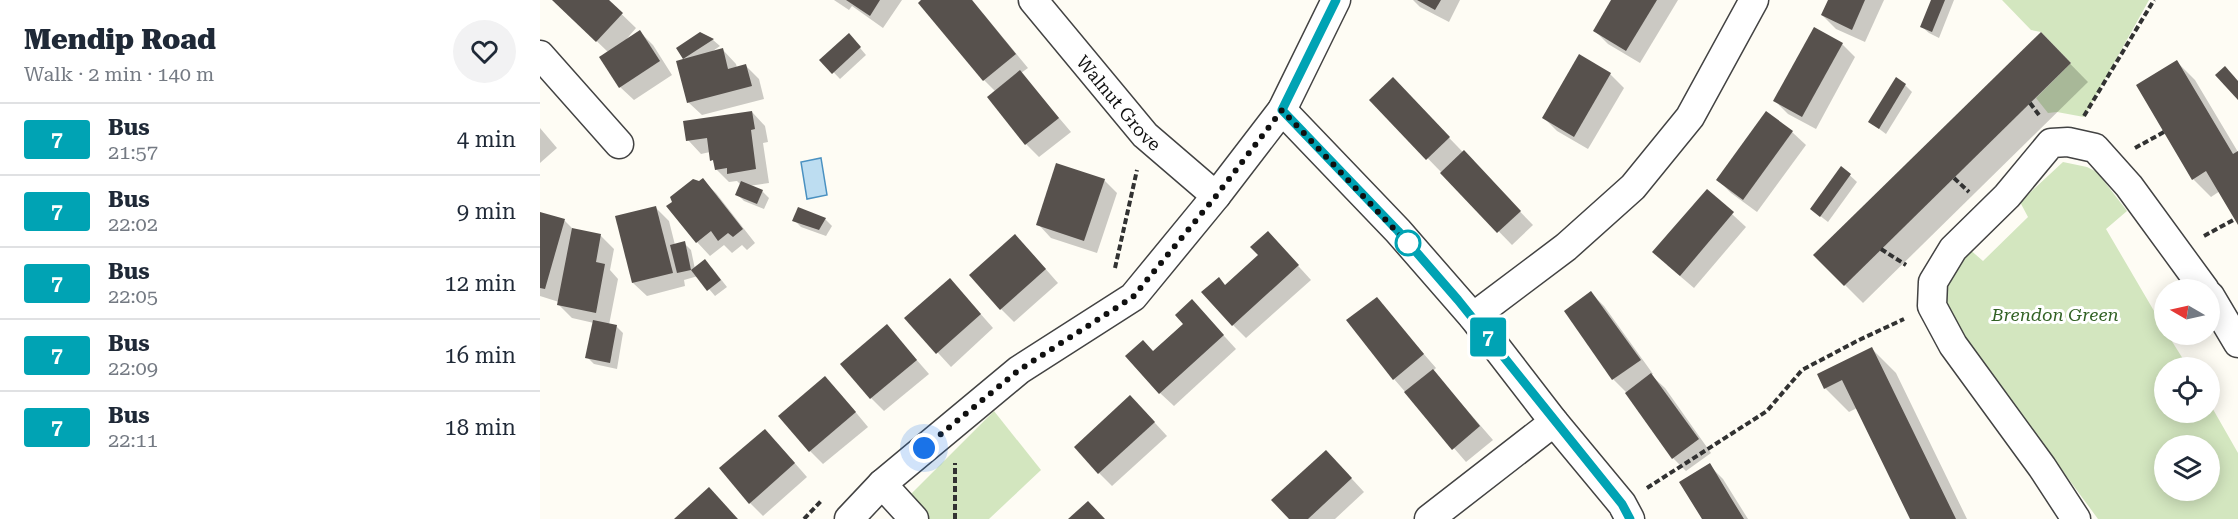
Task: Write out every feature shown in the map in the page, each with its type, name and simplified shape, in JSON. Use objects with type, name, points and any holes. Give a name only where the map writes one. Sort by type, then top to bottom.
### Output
[{"type":"street","name":"Walnut Grove","points":[[1033,0],[1145,135],[1216,196]]},
{"type":"street","points":[[849,519],[882,484],[1019,370],[1133,297],[1216,196],[1282,110],[1336,0]]},
{"type":"street","points":[[1473,317],[1566,247],[1634,187],[1690,117],[1754,0]]},
{"type":"street","points":[[540,55],[619,144]]},
{"type":"street","points":[[1282,110],[1398,231],[1473,317],[1554,422],[1622,504],[1630,519]]},
{"type":"street","points":[[2076,519],[2042,467],[1953,345],[1932,306],[1933,282],[1953,249],[2007,196],[2051,143],[2068,142],[2095,148],[2129,186],[2197,279]]},
{"type":"street","points":[[2220,313],[2238,343]]},
{"type":"street","points":[[1429,519],[1554,422]]},
{"type":"street","points":[[882,484],[914,519]]},
{"type":"path","points":[[2068,142],[2154,0]]},
{"type":"path","points":[[1104,316],[1145,135]]},
{"type":"path","points":[[1646,489],[1767,411],[1802,370],[1932,306]]},
{"type":"path","points":[[955,423],[955,519]]},
{"type":"green space","points":[[2002,0],[2149,0],[2084,117],[2057,112],[2048,113],[2036,98],[2071,63],[2041,32],[2031,30]]},
{"type":"green space","name":"Brendon Green","points":[[2063,162],[2087,167],[2097,172],[2127,211],[2106,229],[2154,311],[2154,345],[2174,345],[2182,357],[2154,357],[2154,423],[2220,422],[2238,453],[2238,519],[2098,519],[1949,317],[1942,299],[1945,282],[1968,248],[1983,261],[2028,217],[2020,202]]},
{"type":"green space","points":[[994,411],[1041,470],[989,519],[925,519],[907,498]]},
{"type":"water","points":[[821,158],[827,195],[807,199],[801,162]]},
{"type":"building","points":[[552,0],[609,0],[623,13],[596,42]]},
{"type":"building","points":[[846,0],[880,0],[870,16]]},
{"type":"building","points":[[921,0],[972,0],[1016,54],[983,81],[918,3]]},
{"type":"building","points":[[1417,0],[1441,0],[1435,10]]},
{"type":"building","points":[[1611,0],[1657,0],[1626,51],[1593,31]]},
{"type":"building","points":[[1828,0],[1865,0],[1852,30],[1821,15]]},
{"type":"building","points":[[1931,0],[1945,0],[1932,32],[1920,27]]},
{"type":"building","points":[[1814,27],[1843,43],[1802,117],[1773,101]]},
{"type":"building","points":[[640,30],[660,61],[619,88],[599,57]]},
{"type":"building","points":[[700,32],[714,39],[683,59],[676,48]]},
{"type":"building","points":[[2041,32],[2071,63],[1844,286],[1813,255]]},
{"type":"building","points":[[849,33],[861,47],[832,74],[819,60]]},
{"type":"building","points":[[723,48],[728,69],[746,64],[752,86],[687,103],[676,61]]},
{"type":"building","points":[[1579,54],[1611,73],[1574,137],[1542,118]]},
{"type":"building","points":[[2177,60],[2233,154],[2238,151],[2238,225],[2206,171],[2192,180],[2136,85]]},
{"type":"building","points":[[2225,66],[2238,81],[2238,100],[2215,75]]},
{"type":"building","points":[[1020,70],[1059,118],[1025,145],[987,97]]},
{"type":"building","points":[[1393,77],[1450,137],[1426,160],[1369,100]]},
{"type":"building","points":[[1896,77],[1906,84],[1879,129],[1868,122]]},
{"type":"building","points":[[752,111],[755,129],[751,130],[756,169],[727,174],[727,168],[715,170],[713,160],[710,161],[707,138],[686,141],[683,121]]},
{"type":"building","points":[[1766,111],[1793,131],[1743,200],[1716,180]]},
{"type":"building","points":[[1464,150],[1521,211],[1497,233],[1440,173]]},
{"type":"building","points":[[1056,163],[1105,179],[1084,241],[1036,225]]},
{"type":"building","points":[[1841,166],[1851,174],[1820,217],[1810,209]]},
{"type":"building","points":[[703,178],[743,229],[733,237],[728,233],[718,241],[711,231],[696,243],[666,206],[672,202],[670,197],[693,179],[699,181]]},
{"type":"building","points":[[741,181],[763,190],[757,204],[735,195]]},
{"type":"building","points":[[1707,189],[1734,212],[1680,276],[1652,252]]},
{"type":"building","points":[[656,206],[673,273],[632,283],[615,216]]},
{"type":"building","points":[[798,207],[826,218],[819,230],[792,221]]},
{"type":"building","points":[[540,212],[565,219],[545,289],[540,288]]},
{"type":"building","points":[[572,228],[601,234],[596,262],[605,264],[596,313],[557,305]]},
{"type":"building","points":[[1268,231],[1299,265],[1232,326],[1201,292],[1219,277],[1225,285],[1258,255],[1250,247]]},
{"type":"building","points":[[1015,234],[1046,269],[1000,310],[969,275]]},
{"type":"building","points":[[685,241],[691,270],[677,273],[670,245]]},
{"type":"building","points":[[705,259],[721,280],[707,291],[691,270]]},
{"type":"building","points":[[950,278],[981,314],[936,354],[904,318]]},
{"type":"building","points":[[1591,291],[1641,360],[1612,380],[1564,311]]},
{"type":"building","points":[[1377,297],[1424,354],[1393,380],[1346,320]]},
{"type":"building","points":[[1192,299],[1224,335],[1159,394],[1125,356],[1143,340],[1153,351],[1183,324],[1175,315]]},
{"type":"building","points":[[593,320],[617,325],[610,363],[585,358]]},
{"type":"building","points":[[887,324],[917,360],[870,399],[840,364]]},
{"type":"building","points":[[1872,347],[1956,519],[1910,519],[1842,380],[1824,389],[1817,374]]},
{"type":"building","points":[[1433,369],[1480,426],[1452,450],[1404,392]]},
{"type":"building","points":[[1651,373],[1699,439],[1672,459],[1625,393]]},
{"type":"building","points":[[825,376],[856,412],[809,452],[778,416]]},
{"type":"building","points":[[1130,395],[1155,422],[1098,474],[1074,447]]},
{"type":"building","points":[[765,429],[795,463],[749,504],[719,468]]},
{"type":"building","points":[[1326,450],[1352,478],[1308,519],[1289,519],[1271,500]]},
{"type":"building","points":[[1710,463],[1744,519],[1702,519],[1679,482]]},
{"type":"building","points":[[709,487],[738,519],[674,519],[686,508]]},
{"type":"building","points":[[1088,501],[1105,519],[1068,519]]},
{"type":"bus line","name":"7","points":[[1336,0],[1282,110],[1398,231],[1473,317],[1554,422],[1622,504],[1630,519]]},
{"type":"route","points":[[924,448],[1019,370],[1133,297],[1216,196],[1282,110],[1413,249],[1408,243]]}]
